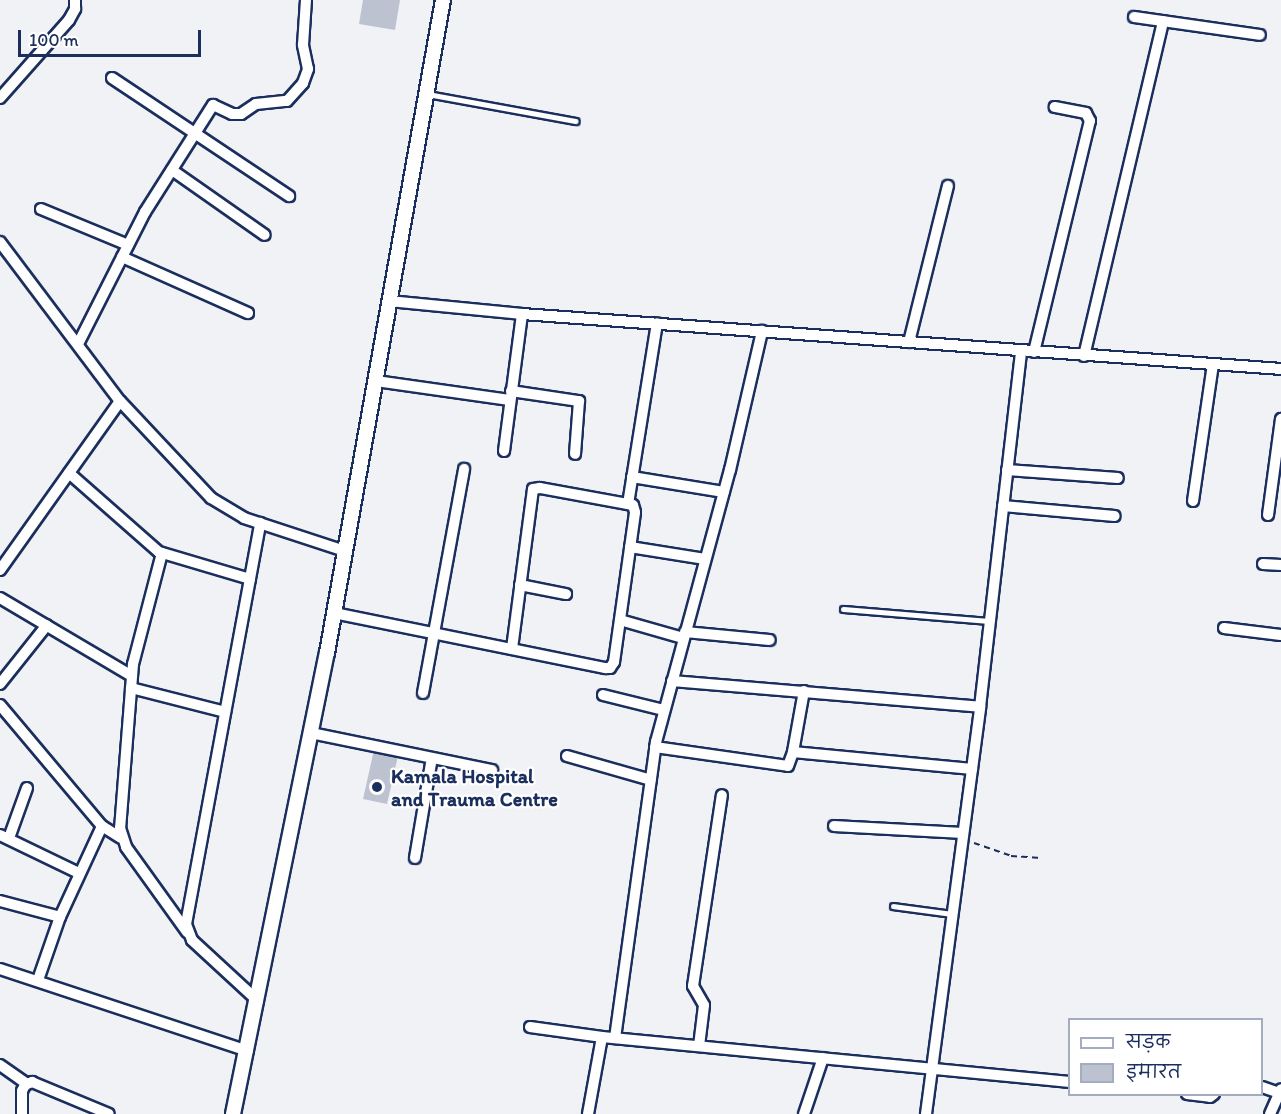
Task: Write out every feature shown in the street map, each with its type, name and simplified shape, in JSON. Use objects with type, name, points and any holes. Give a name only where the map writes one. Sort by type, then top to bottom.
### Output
[{"type":"main road","points":[[233,1114],[248,1051],[334,613],[443,0]]},
{"type":"street","points":[[0,98],[69,20],[75,9],[75,0]]},
{"type":"street","points":[[78,344],[128,245],[213,105],[237,115],[256,104],[282,103],[291,99],[303,83],[308,69],[303,45],[306,0]]},
{"type":"street","points":[[1134,18],[1260,35]]},
{"type":"street","points":[[1084,356],[1163,21]]},
{"type":"street","points":[[112,78],[289,196]]},
{"type":"street","points":[[1034,352],[1090,120],[1086,113],[1055,107]]},
{"type":"street","points":[[172,170],[265,235]]},
{"type":"street","points":[[909,342],[948,186]]},
{"type":"street","points":[[41,209],[128,245]]},
{"type":"street","points":[[1,246],[120,401],[211,498],[224,507],[260,523],[345,551]]},
{"type":"street","points":[[122,257],[248,313]]},
{"type":"street","points":[[389,301],[522,314],[1281,369]]},
{"type":"street","points":[[504,451],[522,314]]},
{"type":"street","points":[[628,504],[657,323]]},
{"type":"street","points":[[615,1038],[656,747],[684,635],[724,492],[762,331]]},
{"type":"street","points":[[928,1114],[980,707],[1021,351]]},
{"type":"street","points":[[1193,501],[1214,364]]},
{"type":"street","points":[[376,381],[579,401],[575,454]]},
{"type":"street","points":[[0,570],[120,401]]},
{"type":"street","points":[[1268,515],[1281,419]]},
{"type":"street","points":[[423,693],[464,469]]},
{"type":"street","points":[[1007,470],[1118,477]]},
{"type":"street","points":[[69,473],[150,546],[162,553],[250,579]]},
{"type":"street","points":[[632,477],[724,492]]},
{"type":"street","points":[[334,613],[512,649],[610,668],[614,662],[636,512],[633,505],[540,488],[533,489],[512,649]]},
{"type":"street","points":[[1003,506],[1115,516]]},
{"type":"street","points":[[187,932],[186,924],[260,523]]},
{"type":"street","points":[[630,547],[705,559]]},
{"type":"street","points":[[121,838],[132,682],[162,553]]},
{"type":"street","points":[[1263,564],[1281,565]]},
{"type":"street","points":[[520,585],[566,594]]},
{"type":"street","points":[[0,598],[47,625],[132,682],[225,712]]},
{"type":"street","points":[[620,620],[684,635],[770,640]]},
{"type":"street","points":[[0,684],[47,625]]},
{"type":"street","points":[[1224,628],[1281,635]]},
{"type":"street","points":[[672,681],[980,707]]},
{"type":"street","points":[[656,747],[784,768],[790,764],[794,752],[804,691]]},
{"type":"street","points":[[603,695],[664,710]]},
{"type":"street","points":[[0,705],[102,826],[121,838],[192,940],[258,1001]]},
{"type":"street","points":[[311,733],[492,771]]},
{"type":"street","points":[[794,752],[972,769]]},
{"type":"street","points":[[567,756],[651,780]]},
{"type":"street","points":[[415,858],[432,758]]},
{"type":"street","points":[[27,788],[4,836],[79,873]]},
{"type":"street","points":[[699,1046],[704,1005],[693,986],[722,795]]},
{"type":"street","points":[[38,980],[60,917],[102,826]]},
{"type":"street","points":[[834,826],[963,836]]},
{"type":"street","points":[[0,901],[60,917]]},
{"type":"street","points":[[0,969],[248,1051]]},
{"type":"street","points":[[530,1027],[602,1037],[1068,1082]]},
{"type":"street","points":[[588,1114],[602,1037]]},
{"type":"street","points":[[804,1114],[823,1058]]},
{"type":"street","points":[[0,1065],[26,1083],[32,1082],[109,1114]]},
{"type":"street","points":[[22,1114],[22,1090],[26,1083]]},
{"type":"street","points":[[1263,1087],[1280,1091],[1270,1114]]},
{"type":"lane","points":[[427,94],[576,121]]},
{"type":"lane","points":[[843,609],[990,621]]},
{"type":"lane","points":[[893,906],[953,914]]},
{"type":"path","points":[[963,836],[1005,854],[1041,858]]},
{"type":"building","points":[[363,0],[400,0],[395,30],[359,24]]},
{"type":"building","points":[[374,750],[398,756],[387,804],[363,799]]},
{"type":"place","name":"Kamala Hospital and Trauma Centre","points":[[377,787]]}]
